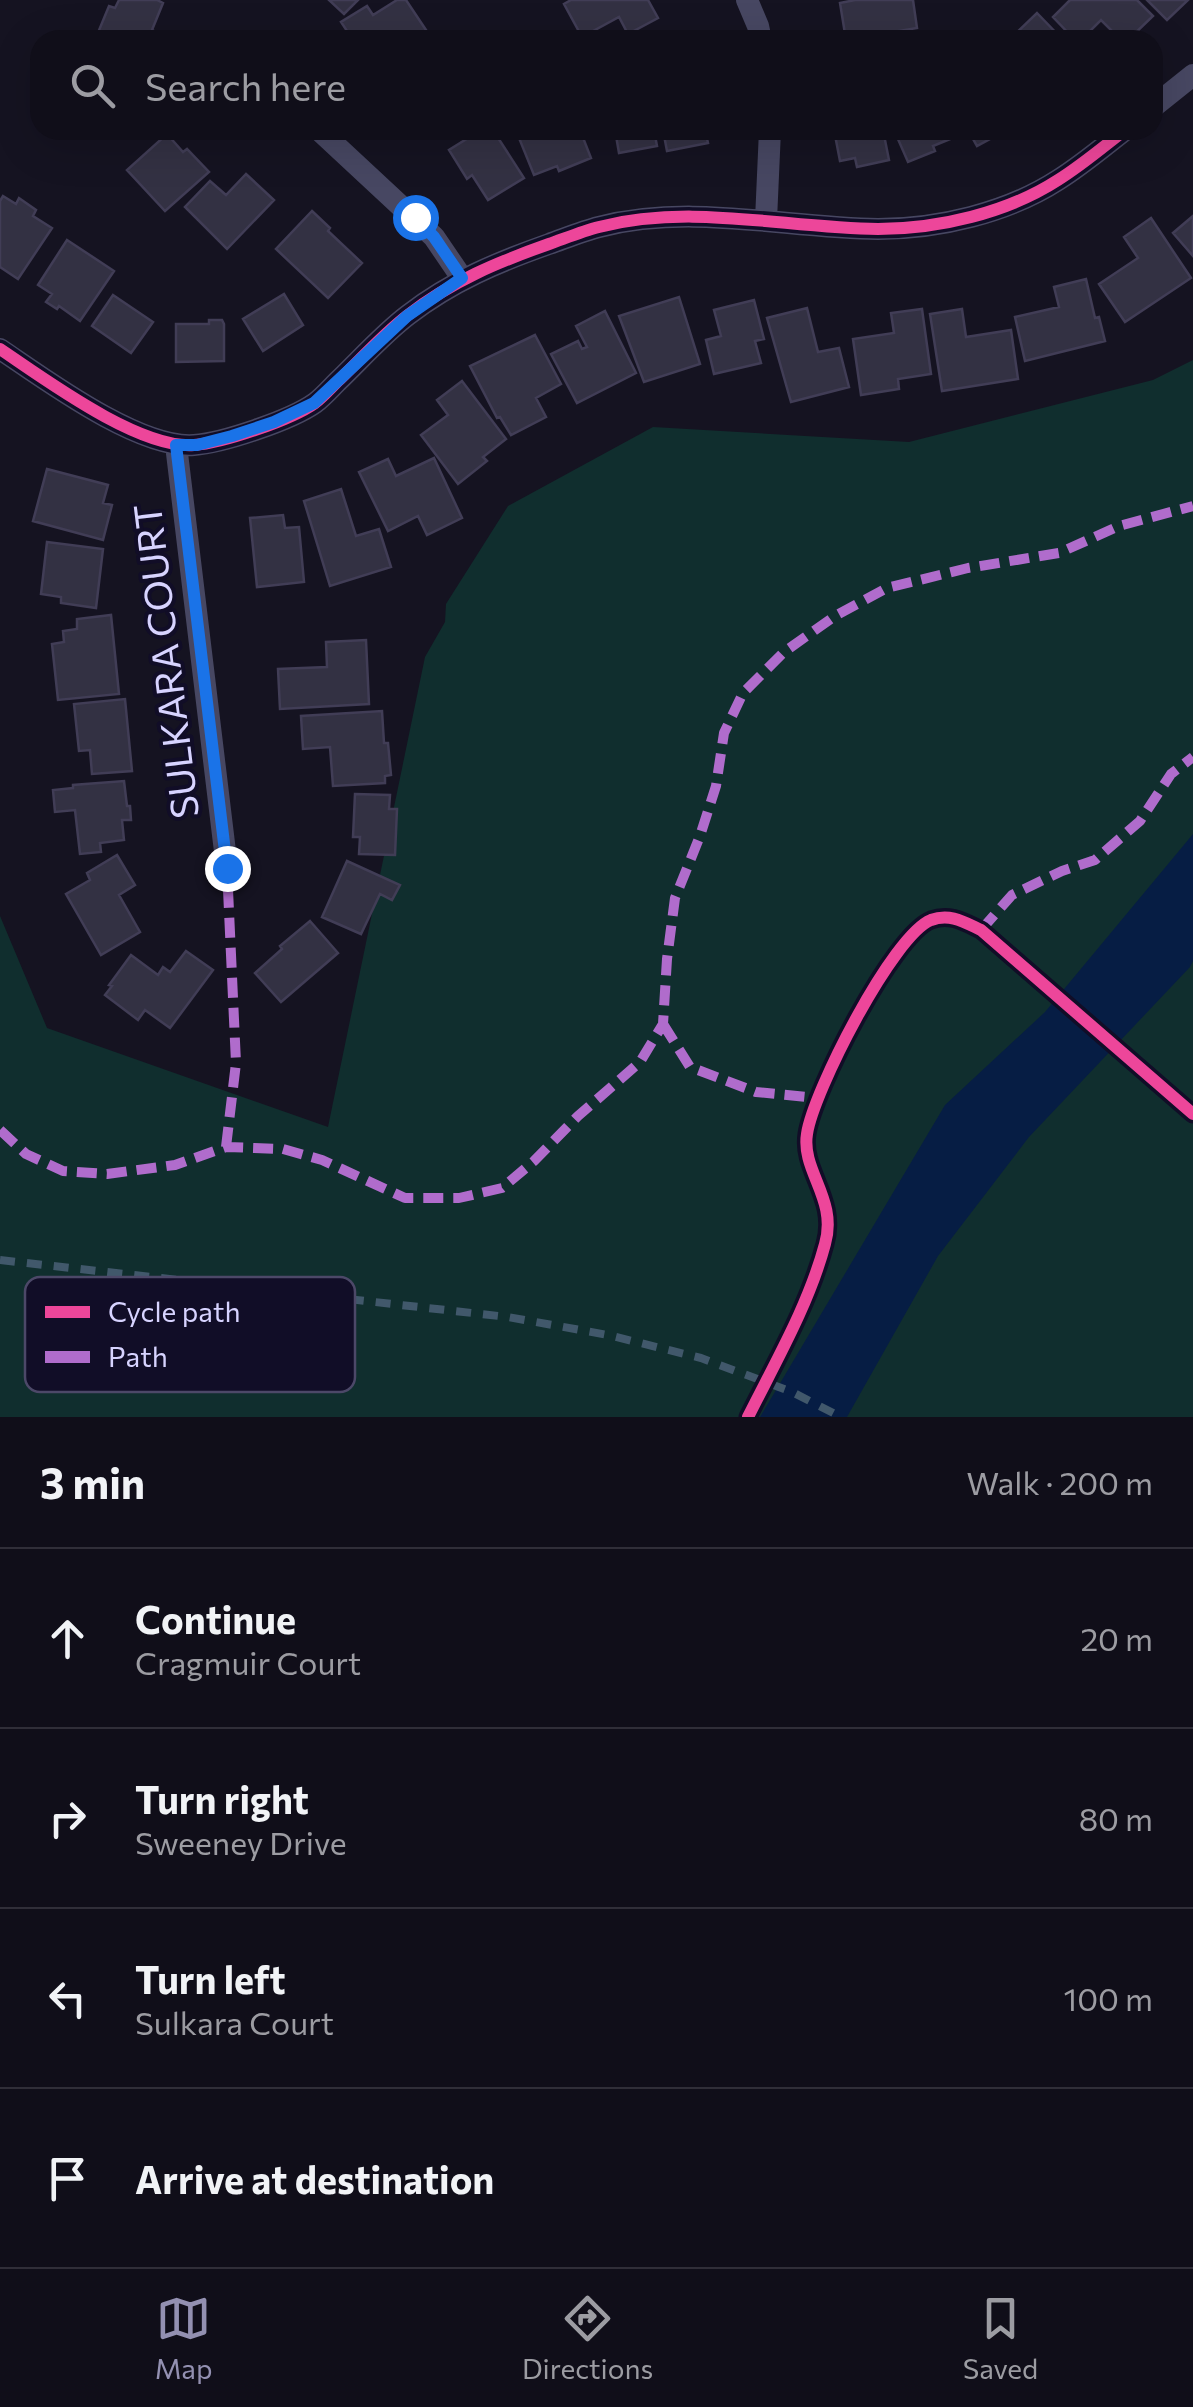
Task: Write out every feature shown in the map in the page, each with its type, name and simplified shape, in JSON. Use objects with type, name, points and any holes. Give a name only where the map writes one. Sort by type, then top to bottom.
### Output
[{"type":"street","points":[[748,0],[759,30]]},
{"type":"street","points":[[1163,100],[1193,75]]},
{"type":"street","points":[[330,140],[415,217],[462,278]]},
{"type":"street","points":[[766,220],[770,140]]},
{"type":"street","points":[[0,350],[77,401],[148,436],[176,445],[197,445],[274,422],[314,403],[407,316],[462,278],[598,227],[652,217],[698,216],[876,229],[913,228],[1010,204],[1056,182],[1112,140]]},
{"type":"street","name":"SULKARA COURT","points":[[176,445],[227,868]]},
{"type":"green space","points":[[1193,360],[1193,1417],[0,1417],[0,916],[47,1028],[328,1127],[425,657],[445,622],[446,604],[508,506],[653,427],[909,442],[1153,380]]},
{"type":"water","points":[[1193,834],[1190,967],[1029,1137],[938,1256],[847,1417],[760,1417],[945,1105],[1045,1012]]},
{"type":"building","points":[[119,0],[163,3],[152,30],[99,30],[109,6],[115,8]]},
{"type":"building","points":[[329,0],[358,0],[344,14]]},
{"type":"building","points":[[397,0],[406,0],[426,30],[346,30],[341,22],[367,6],[373,15]]},
{"type":"building","points":[[571,0],[648,0],[658,18],[636,30],[626,30],[619,17],[595,30],[578,30],[564,4]]},
{"type":"building","points":[[913,0],[917,28],[844,30],[840,3]]},
{"type":"building","points":[[1070,0],[1137,0],[1153,16],[1138,30],[1111,30],[1101,20],[1091,30],[1065,30],[1053,17]]},
{"type":"building","points":[[1147,0],[1188,0],[1167,20]]},
{"type":"building","points":[[1037,13],[1053,30],[1019,30]]},
{"type":"building","points":[[160,140],[172,140],[209,172],[165,211],[127,170]]},
{"type":"building","points":[[465,140],[499,140],[524,178],[488,200],[472,175],[467,179],[449,150]]},
{"type":"building","points":[[520,140],[584,140],[591,158],[559,171],[557,166],[534,175]]},
{"type":"building","points":[[617,140],[656,140],[657,146],[619,153]]},
{"type":"building","points":[[665,140],[707,140],[708,143],[667,151]]},
{"type":"building","points":[[836,140],[885,140],[889,160],[857,167],[855,158],[840,161]]},
{"type":"building","points":[[898,140],[948,140],[933,146],[935,151],[908,162]]},
{"type":"building","points":[[246,174],[274,200],[227,249],[185,207],[210,181],[226,195]]},
{"type":"building","points":[[3,196],[16,204],[19,198],[36,210],[33,216],[52,228],[18,279],[0,267]]},
{"type":"building","points":[[312,211],[362,263],[328,298],[276,249]]},
{"type":"building","points":[[1193,216],[1193,256],[1173,233]]},
{"type":"building","points":[[1151,218],[1191,278],[1125,322],[1099,284],[1138,258],[1124,237]]},
{"type":"building","points":[[67,240],[114,271],[80,321],[46,302],[52,294],[38,285]]},
{"type":"building","points":[[1086,279],[1105,341],[1025,361],[1015,317],[1059,307],[1054,287]]},
{"type":"building","points":[[284,294],[303,325],[263,351],[243,319]]},
{"type":"building","points":[[113,295],[153,322],[131,353],[92,326]]},
{"type":"building","points":[[679,297],[700,364],[644,382],[619,316]]},
{"type":"building","points":[[754,300],[764,339],[755,341],[761,363],[714,374],[706,340],[721,336],[714,310]]},
{"type":"building","points":[[807,308],[818,352],[839,348],[849,387],[791,402],[767,318]]},
{"type":"building","points":[[922,309],[931,374],[898,379],[899,389],[861,395],[853,339],[894,333],[891,313]]},
{"type":"building","points":[[962,309],[966,337],[1011,330],[1018,379],[942,391],[930,314]]},
{"type":"building","points":[[605,311],[636,373],[577,403],[551,354],[578,341],[582,349],[587,347],[576,326]]},
{"type":"building","points":[[209,320],[222,320],[224,324],[224,361],[176,362],[176,324],[209,324]]},
{"type":"building","points":[[535,335],[561,384],[536,398],[546,417],[511,435],[497,418],[470,366]]},
{"type":"building","points":[[462,381],[506,439],[483,457],[487,461],[458,484],[421,435],[448,415],[437,400]]},
{"type":"building","points":[[434,458],[462,518],[427,535],[418,516],[388,531],[359,472],[388,459],[396,476]]},
{"type":"building","points":[[47,469],[108,485],[103,503],[112,505],[103,540],[33,521]]},
{"type":"building","points":[[341,489],[356,536],[379,529],[391,567],[330,586],[304,501]]},
{"type":"building","points":[[283,515],[285,528],[299,527],[304,582],[257,587],[250,518]]},
{"type":"building","points":[[47,542],[103,549],[96,608],[61,603],[61,597],[41,594]]},
{"type":"building","points":[[111,615],[119,694],[58,700],[52,644],[64,642],[63,631],[77,629],[77,619]]},
{"type":"building","points":[[366,640],[369,704],[280,709],[278,669],[327,667],[326,642]]},
{"type":"building","points":[[125,699],[132,771],[92,774],[90,750],[79,751],[74,704]]},
{"type":"building","points":[[382,711],[391,775],[385,776],[385,783],[333,786],[330,747],[303,749],[301,716]]},
{"type":"building","points":[[124,781],[131,820],[122,820],[124,840],[100,843],[101,852],[80,854],[75,810],[55,812],[53,790]]},
{"type":"building","points":[[355,794],[390,795],[389,809],[397,809],[395,855],[359,854],[360,837],[353,837]]},
{"type":"building","points":[[117,855],[135,885],[119,895],[140,932],[101,955],[66,894],[90,880],[87,873]]},
{"type":"building","points":[[347,861],[400,885],[392,900],[380,894],[361,934],[322,917]]},
{"type":"building","points":[[310,921],[338,953],[281,1002],[255,973]]},
{"type":"building","points":[[186,951],[213,970],[170,1028],[145,1010],[138,1020],[105,995],[131,955],[158,975],[163,967],[170,972]]},
{"type":"railway","points":[[0,1260],[152,1277]]},
{"type":"railway","points":[[355,1300],[508,1317],[608,1335],[701,1358],[792,1392],[841,1417]]},
{"type":"marked path","points":[[0,1130],[26,1154],[63,1171],[107,1174],[175,1165],[226,1147],[283,1149],[322,1160],[405,1198],[459,1198],[502,1188],[640,1062],[663,1024],[675,898],[716,786],[724,733],[743,693],[784,652],[835,616],[887,588],[968,568],[1059,553],[1119,526],[1193,506]]},
{"type":"marked path","points":[[981,930],[1012,895],[1095,860],[1140,821],[1171,774],[1193,757]]},
{"type":"marked path","points":[[226,1147],[236,1063],[227,868]]},
{"type":"marked path","points":[[663,1024],[690,1067],[756,1092],[817,1098]]},
{"type":"cycle path","points":[[0,349],[121,425],[172,443],[207,443],[256,430],[304,410],[399,322],[441,292],[494,265],[581,233],[634,220],[669,217],[878,229],[948,222],[994,210],[1038,192],[1112,140]]},
{"type":"cycle path","points":[[748,1417],[801,1310],[825,1244],[827,1213],[807,1148],[812,1113],[839,1052],[877,983],[896,954],[931,920],[951,918],[981,930],[1193,1114]]},
{"type":"route","points":[[227,868],[176,445],[197,445],[232,436],[314,403],[407,316],[462,278],[415,217]]}]
